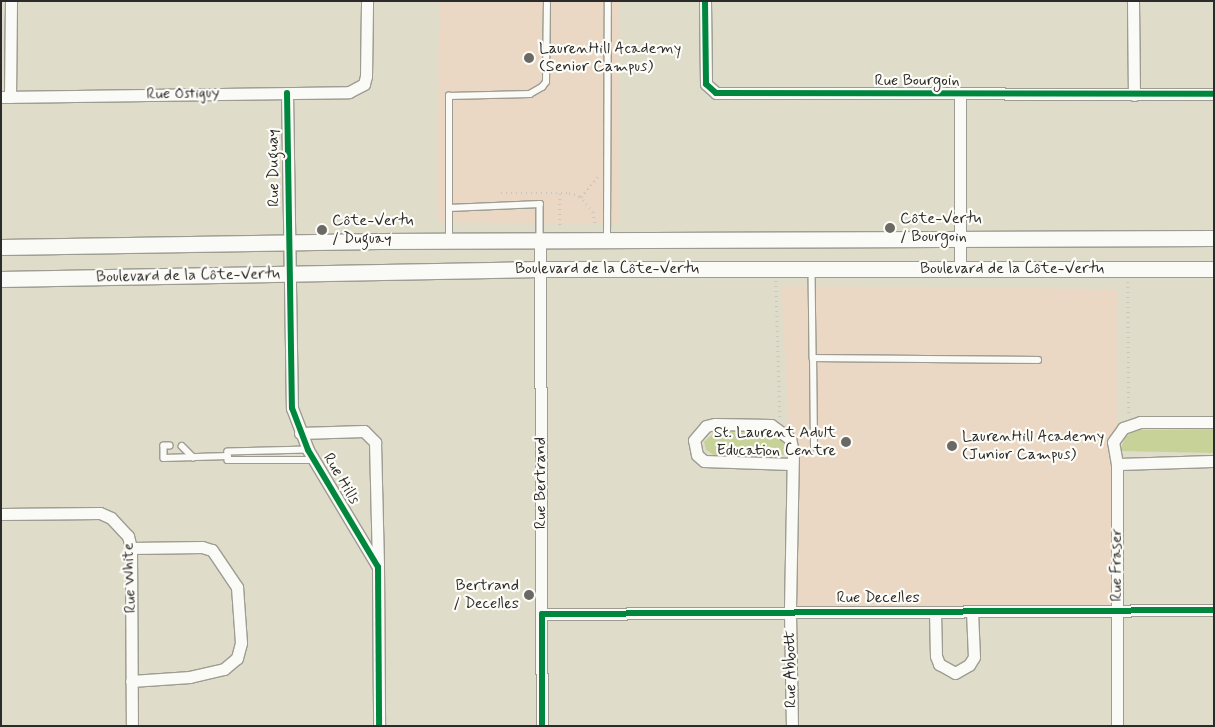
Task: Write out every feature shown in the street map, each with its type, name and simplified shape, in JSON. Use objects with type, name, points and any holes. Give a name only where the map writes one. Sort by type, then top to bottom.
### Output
[{"type":"main road","name":"Boulevard de la Côte-Vertu","points":[[1,247],[540,240],[1214,238]]},
{"type":"main road","name":"Boulevard de la Côte-Vertu","points":[[1,279],[539,269],[1214,269]]},
{"type":"street","points":[[6,97],[11,1]]},
{"type":"street","name":"Rue Ostiguy","points":[[6,97],[349,92],[364,84],[366,76],[367,1]]},
{"type":"street","name":"Rue Bourgoin","points":[[705,1],[706,84],[716,93],[960,95],[1214,94]]},
{"type":"street","points":[[1133,1],[1134,95]]},
{"type":"street","name":"Rue Duguay","points":[[287,93],[289,242]]},
{"type":"street","name":"Rue Bourgoin","points":[[960,95],[960,269]]},
{"type":"street","name":"Rue Bertrand","points":[[540,240],[542,726]]},
{"type":"street","name":"Rue Hills","points":[[289,242],[292,408],[308,450],[378,567]]},
{"type":"street","points":[[1129,425],[1140,422],[1214,422]]},
{"type":"street","points":[[781,429],[771,425],[706,426],[694,440],[694,447],[697,455],[712,463],[791,464]]},
{"type":"street","name":"Rue Fraser","points":[[1117,726],[1117,464],[1113,442],[1129,425]]},
{"type":"street","name":"Rue Abbott","points":[[781,429],[790,439],[793,450],[791,464],[790,613],[792,726]]},
{"type":"street","name":"Rue Hills","points":[[300,433],[364,431],[375,442],[379,726]]},
{"type":"street","points":[[1117,464],[1214,461]]},
{"type":"street","name":"Rue White","points":[[1,514],[100,512],[121,525],[131,548],[132,726]]},
{"type":"street","points":[[131,548],[202,547],[212,550],[237,587],[241,643],[236,658],[224,669],[190,677],[131,681]]},
{"type":"street","name":"Rue Decelles","points":[[542,614],[1214,610]]},
{"type":"street","name":"Rue Decelles","points":[[935,612],[936,656],[939,664],[956,672],[969,665],[974,657],[972,612]]},
{"type":"lane","points":[[450,241],[449,96],[530,94],[542,88],[546,82],[547,1]]},
{"type":"lane","points":[[607,240],[608,1]]},
{"type":"lane","points":[[449,208],[540,204],[540,240]]},
{"type":"lane","points":[[812,268],[814,447]]},
{"type":"lane","points":[[812,358],[1038,360]]},
{"type":"lane","points":[[170,446],[164,446],[164,458],[228,456],[261,451],[308,450]]},
{"type":"lane","points":[[182,446],[193,457]]},
{"type":"lane","points":[[261,451],[261,460]]},
{"type":"lane","points":[[228,456],[261,460],[314,460]]},
{"type":"path","points":[[581,197],[594,179],[607,176]]},
{"type":"path","points":[[501,193],[560,194],[581,197],[593,212],[596,228]]},
{"type":"path","points":[[560,194],[560,228]]},
{"type":"path","points":[[1128,280],[1129,425]]},
{"type":"path","points":[[776,281],[781,429]]},
{"type":"shaded area","name":"LaurenHill Academy (Senior Campus)","points":[[439,1],[620,1],[619,224],[437,222]]},
{"type":"shaded area","name":"LaurenHill Academy (Junior Campus)","points":[[781,286],[1118,289],[1118,611],[790,613],[791,464]]},
{"type":"green space","points":[[1214,429],[1214,453],[1120,451],[1125,437],[1136,430]]},
{"type":"green space","points":[[715,432],[773,433],[783,441],[787,451],[783,455],[714,455],[706,450],[704,442]]},
{"type":"cycle path","points":[[705,1],[706,84],[716,93],[1214,94]]},
{"type":"cycle path","points":[[287,93],[292,408],[308,450],[378,567],[379,726]]},
{"type":"cycle path","points":[[542,726],[542,614],[1214,610]]},
{"type":"place","name":"LaurenHill Academy (Senior Campus)","points":[[529,58]]},
{"type":"place","name":"Côte-Vertu / Bourgoin","points":[[890,228]]},
{"type":"place","name":"Côte-Vertu / Duguay","points":[[322,230]]},
{"type":"place","name":"St. Laurent Adult Education Centre","points":[[846,442]]},
{"type":"place","name":"LaurenHill Academy (Junior Campus)","points":[[952,446]]},
{"type":"place","name":"Bertrand / Decelles","points":[[529,595]]}]
